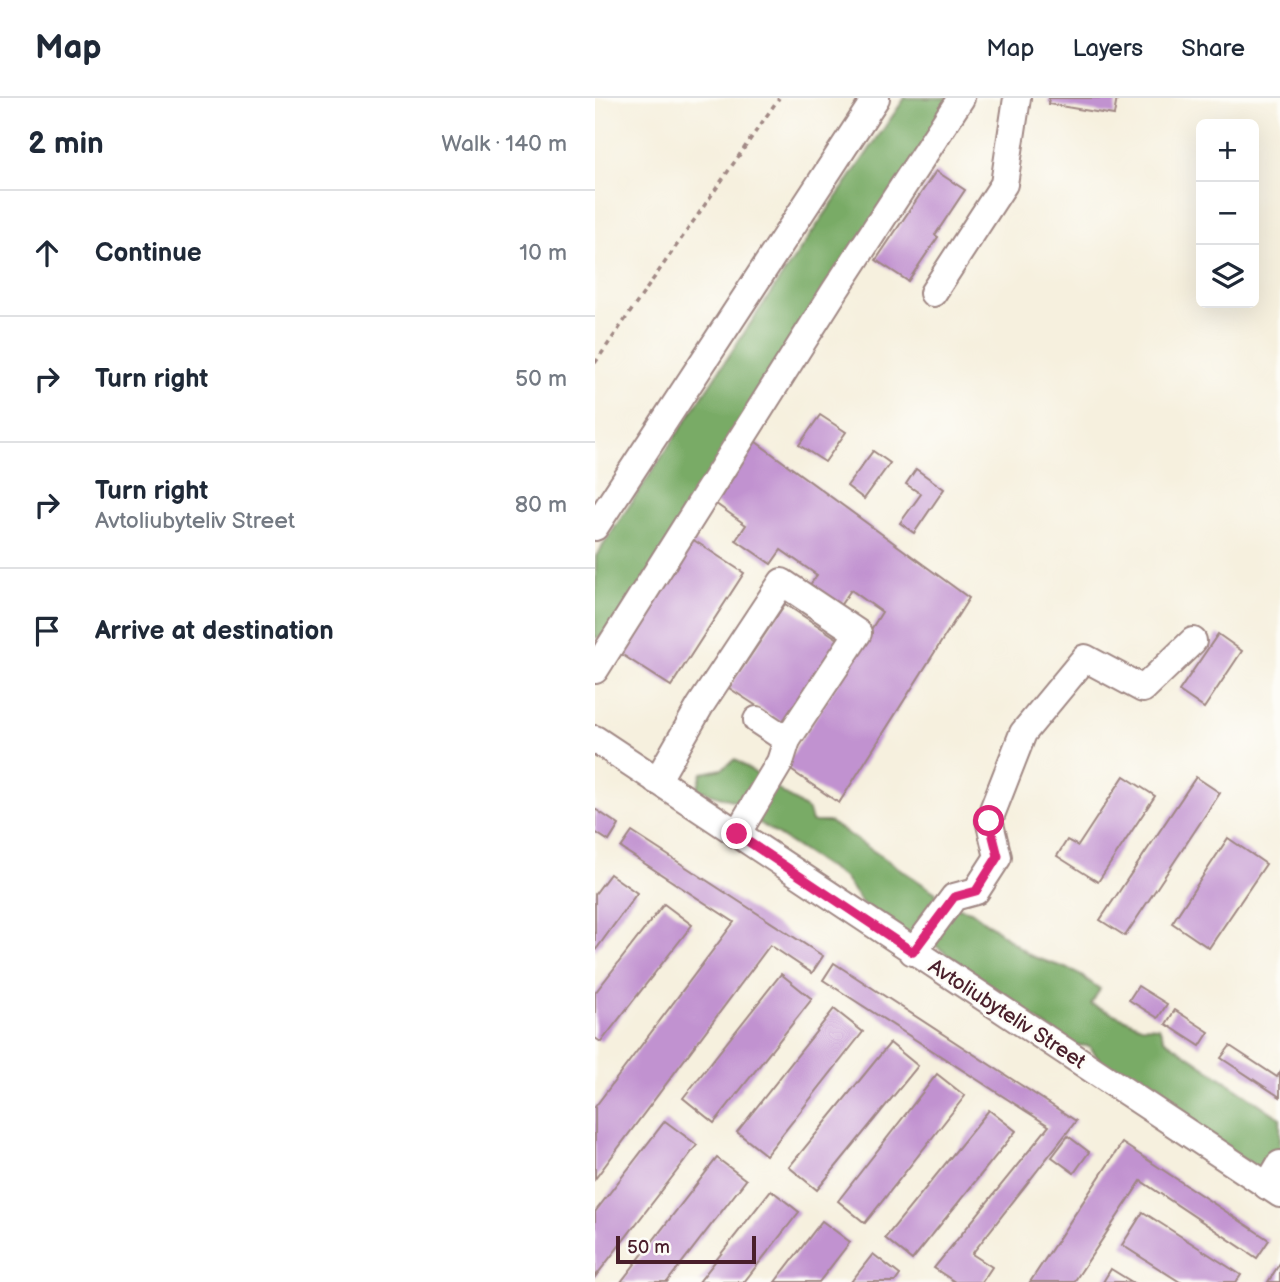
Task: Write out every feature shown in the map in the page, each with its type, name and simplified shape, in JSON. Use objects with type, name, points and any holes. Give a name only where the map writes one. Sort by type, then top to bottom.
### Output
[{"type":"street","points":[[595,527],[876,98]]},
{"type":"street","points":[[597,663],[961,98]]},
{"type":"street","points":[[933,293],[1005,184],[1017,98]]},
{"type":"street","points":[[657,781],[700,706],[782,582],[858,633],[787,740],[780,762],[737,834]]},
{"type":"street","points":[[913,952],[954,897],[976,891],[998,856],[989,821],[1023,733],[1085,658],[1143,690],[1193,641]]},
{"type":"street","points":[[757,720],[787,740]]},
{"type":"street","name":"Avtoliubyteliv Street","points":[[595,739],[913,952],[1276,1181]]},
{"type":"path","points":[[595,363],[779,98]]},
{"type":"green space","points":[[905,98],[954,98],[609,635],[595,638],[596,556],[778,282]]},
{"type":"green space","points":[[735,759],[809,811],[812,822],[830,822],[936,893],[936,902],[971,911],[1031,956],[1074,971],[1100,989],[1091,1004],[1141,1026],[1159,1027],[1164,1039],[1280,1118],[1280,1184],[1105,1067],[1089,1046],[1071,1045],[932,943],[923,930],[906,933],[862,903],[844,878],[755,820],[741,803],[697,789],[702,773],[722,769]]},
{"type":"building","points":[[1049,98],[1117,98],[1114,115],[1048,104]]},
{"type":"building","points":[[936,171],[965,190],[908,281],[876,260]]},
{"type":"building","points":[[820,415],[846,432],[825,462],[799,445]]},
{"type":"building","points":[[752,439],[969,598],[839,803],[785,766],[882,612],[851,590],[837,610],[807,589],[817,575],[781,550],[771,564],[736,540],[746,525],[712,501]]},
{"type":"building","points":[[873,451],[890,463],[864,499],[847,486]]},
{"type":"building","points":[[916,469],[944,489],[914,533],[900,523],[921,494],[906,484]]},
{"type":"building","points":[[689,537],[744,573],[671,686],[615,650]]},
{"type":"building","points":[[785,604],[841,641],[786,725],[729,688]]},
{"type":"building","points":[[1218,634],[1242,651],[1204,708],[1179,691]]},
{"type":"building","points":[[1124,776],[1155,796],[1098,882],[1057,856],[1067,840],[1078,846]]},
{"type":"building","points":[[1196,777],[1220,793],[1125,936],[1100,920]]},
{"type":"building","points":[[595,809],[619,825],[609,841],[595,832]]},
{"type":"building","points":[[632,832],[823,956],[812,973],[770,945],[595,1179],[595,1107],[734,922],[621,848]]},
{"type":"building","points":[[1228,838],[1266,864],[1209,948],[1172,923]]},
{"type":"building","points":[[610,874],[637,893],[595,951],[595,894]]},
{"type":"building","points":[[664,904],[692,925],[601,1042],[595,1038],[595,993]]},
{"type":"building","points":[[834,963],[1076,1121],[972,1254],[992,1267],[982,1282],[955,1282],[934,1268],[1049,1126],[823,980]]},
{"type":"building","points":[[781,974],[812,999],[714,1123],[683,1098]]},
{"type":"building","points":[[1138,986],[1167,1004],[1158,1018],[1129,1000]]},
{"type":"building","points":[[834,1009],[863,1032],[766,1155],[737,1132]]},
{"type":"building","points":[[1175,1010],[1209,1032],[1200,1046],[1166,1024]]},
{"type":"building","points":[[890,1043],[918,1066],[817,1190],[789,1167]]},
{"type":"building","points":[[1230,1046],[1277,1077],[1280,1072],[1280,1097],[1221,1058]]},
{"type":"building","points":[[937,1074],[965,1096],[865,1223],[838,1201]]},
{"type":"building","points":[[989,1110],[1016,1131],[912,1260],[885,1238]]},
{"type":"building","points":[[665,1121],[697,1145],[595,1277],[595,1212]]},
{"type":"building","points":[[1068,1136],[1089,1152],[1074,1173],[1052,1157]]},
{"type":"building","points":[[1122,1143],[1269,1240],[1257,1258],[1141,1181],[1074,1282],[1030,1282]]},
{"type":"building","points":[[717,1158],[746,1180],[667,1282],[621,1282]]},
{"type":"building","points":[[771,1190],[799,1212],[744,1282],[699,1282]]},
{"type":"building","points":[[1143,1212],[1241,1275],[1236,1282],[1180,1282],[1122,1245]]},
{"type":"building","points":[[822,1221],[850,1242],[819,1282],[775,1282]]},
{"type":"building","points":[[873,1254],[900,1275],[895,1282],[851,1282]]},
{"type":"building","points":[[1280,1263],[1280,1282],[1268,1282]]},
{"type":"building","points":[[1111,1269],[1132,1282],[1103,1282]]},
{"type":"route","points":[[737,834],[913,952],[954,897],[976,891],[998,856],[989,821]]}]
